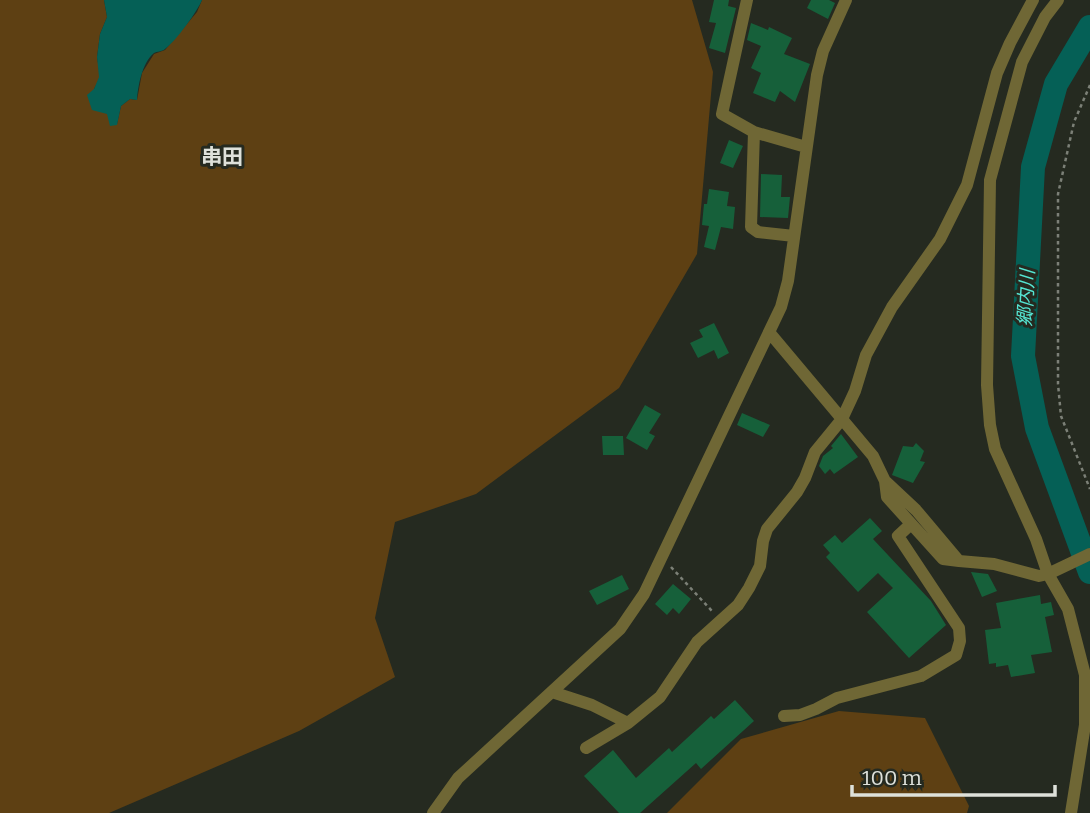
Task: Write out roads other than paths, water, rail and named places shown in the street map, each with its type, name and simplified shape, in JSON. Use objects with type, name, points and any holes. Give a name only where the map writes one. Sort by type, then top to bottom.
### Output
[{"type":"street","points":[[747,0],[722,114],[754,132],[806,147]]},
{"type":"street","points":[[433,813],[458,778],[620,629],[644,594],[781,307],[788,281],[817,75],[823,51],[846,0]]},
{"type":"street","points":[[586,748],[628,723],[660,697],[697,642],[738,605],[750,588],[760,566],[767,529],[797,492],[815,452],[842,419],[855,391],[866,355],[892,307],[940,239],[967,185],[997,73],[1033,0]]},
{"type":"street","points":[[1058,0],[1045,17],[1022,62],[992,167],[988,194],[987,385],[990,425],[1003,469],[1069,609],[1085,675],[1085,725],[1071,813]]},
{"type":"street","points":[[754,132],[751,227],[758,232],[794,236]]},
{"type":"street","points":[[769,332],[873,456],[885,481],[887,497],[943,559],[994,564],[1038,576],[1051,573],[1090,554]]},
{"type":"street","points":[[885,481],[916,510],[958,561]]},
{"type":"street","points":[[784,716],[800,715],[837,698],[921,676],[956,656],[960,641],[959,628],[898,536],[911,523]]},
{"type":"street","points":[[552,692],[592,705],[628,723]]},
{"type":"water","points":[[104,0],[202,0],[175,40],[150,57],[141,75],[137,100],[130,99],[121,106],[117,125],[110,126],[107,114],[92,110],[87,95],[94,89],[99,77],[97,57],[100,34],[107,17]]},
{"type":"waterway","name":"郷内川","points":[[1090,27],[1056,84],[1033,167],[1023,356],[1037,428],[1090,572]]},
{"type":"district","name":"串田","points":[[222,157]]}]
